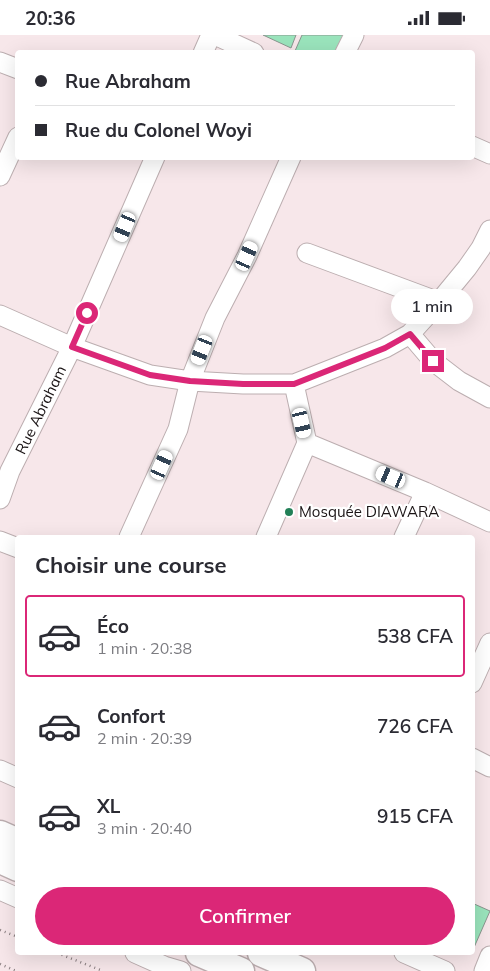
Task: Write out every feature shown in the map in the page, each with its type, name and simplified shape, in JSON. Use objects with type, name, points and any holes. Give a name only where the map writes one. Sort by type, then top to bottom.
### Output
[{"type":"highway","points":[[0,833],[15,840]]},
{"type":"highway","points":[[0,860],[15,867]]},
{"type":"highway","points":[[204,955],[241,971]]},
{"type":"highway","points":[[266,955],[302,971]]},
{"type":"street","points":[[204,50],[211,35]]},
{"type":"street","points":[[216,35],[248,50]]},
{"type":"street","points":[[346,50],[354,35]]},
{"type":"street","points":[[0,62],[15,68]]},
{"type":"street","points":[[0,176],[15,144]]},
{"type":"street","points":[[475,147],[490,154]]},
{"type":"street","name":"Rue Abraham","points":[[0,499],[5,469],[72,347],[154,160]]},
{"type":"street","points":[[130,535],[178,429],[190,381],[215,318],[247,256],[290,160]]},
{"type":"street","points":[[0,315],[72,347],[150,375],[190,381],[294,384],[385,348],[410,334],[467,268],[481,249],[490,230]]},
{"type":"street","points":[[307,253],[439,302]]},
{"type":"street","points":[[410,334],[433,361],[458,381],[490,398]]},
{"type":"street","points":[[267,535],[307,443],[294,384]]},
{"type":"street","points":[[307,443],[425,491],[490,522]]},
{"type":"street","points":[[405,535],[425,491]]},
{"type":"street","points":[[0,541],[15,547]]},
{"type":"street","points":[[475,676],[490,643]]},
{"type":"street","points":[[475,760],[490,767]]},
{"type":"street","points":[[0,770],[15,777]]},
{"type":"street","points":[[0,890],[15,897]]},
{"type":"street","points":[[139,955],[180,971]]},
{"type":"street","points":[[409,955],[445,971]]},
{"type":"street","points":[[484,971],[490,956]]},
{"type":"path","points":[[0,930],[15,936]]},
{"type":"path","points":[[62,955],[103,971]]},
{"type":"path","points":[[0,964],[16,971]]},
{"type":"building","points":[[263,35],[296,35],[291,48]]},
{"type":"building","points":[[302,35],[348,35],[341,50],[295,50]]},
{"type":"building","points":[[475,904],[490,911],[475,945]]},
{"type":"place","name":"Mosquée DIAWARA","points":[[289,512]]},
{"type":"route","points":[[87,313],[72,347],[150,375],[190,381],[294,384],[385,348],[410,334],[433,361]]}]
